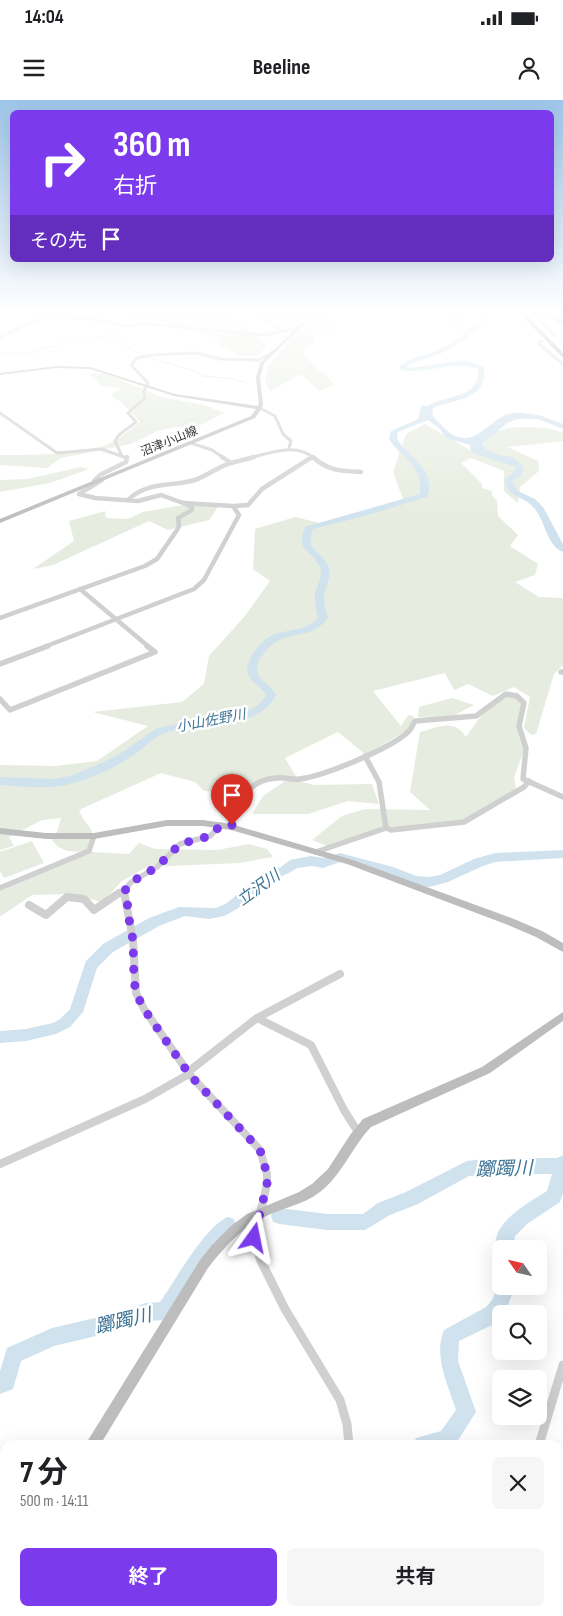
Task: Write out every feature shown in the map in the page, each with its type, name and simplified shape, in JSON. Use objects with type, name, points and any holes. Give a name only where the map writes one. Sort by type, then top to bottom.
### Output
[{"type":"main road","points":[[135,383],[190,398],[260,408],[258,383]]},
{"type":"main road","name":"沼津小山線","points":[[0,521],[249,419],[260,408]]},
{"type":"main road","points":[[0,831],[46,836],[94,836],[167,823],[203,823],[231,826],[350,862],[511,922],[563,948]]},
{"type":"main road","points":[[95,1440],[204,1264],[226,1236],[259,1214],[316,1189],[334,1173],[358,1132],[367,1123],[486,1070],[563,1016]]},
{"type":"street","points":[[121,454],[115,441],[119,435],[136,422],[128,413],[143,400],[147,383]]},
{"type":"street","points":[[260,408],[270,412],[275,417],[283,434],[288,436],[291,441],[289,448]]},
{"type":"street","points":[[0,413],[57,453],[102,449],[127,457],[126,462],[100,475],[94,481]]},
{"type":"street","points":[[191,442],[212,450],[231,463]]},
{"type":"street","points":[[128,500],[134,492],[143,488],[196,479],[214,469],[231,463],[289,448],[309,454],[326,467],[335,470],[360,472]]},
{"type":"street","points":[[183,503],[248,505],[262,489],[312,457]]},
{"type":"street","points":[[0,618],[135,571],[157,559],[179,526],[178,518],[192,510],[192,507],[161,495],[138,501],[86,497],[79,494],[110,475]]},
{"type":"street","points":[[0,664],[199,586],[238,522],[239,515],[233,506]]},
{"type":"street","points":[[0,699],[10,710],[155,652],[80,589]]},
{"type":"street","points":[[231,826],[238,799],[253,787],[275,778],[300,779],[365,756],[409,731],[415,721],[476,716],[502,696],[511,694],[522,699],[524,703],[519,726],[526,748],[523,779],[563,797]]},
{"type":"street","points":[[365,756],[375,768],[378,778],[386,828]]},
{"type":"street","points":[[316,852],[386,828],[392,830],[464,822],[524,787],[529,781]]},
{"type":"street","points":[[29,905],[46,915],[67,897],[84,899],[94,910],[119,893],[124,892],[130,883],[157,867],[180,844],[210,836],[221,825]]},
{"type":"street","points":[[0,888],[85,853],[88,851],[94,836]]},
{"type":"street","points":[[124,892],[133,940],[136,993],[144,1009],[189,1073],[260,1150],[267,1174],[267,1184],[254,1238],[260,1261],[285,1309],[340,1400],[348,1424],[349,1440]]},
{"type":"street","points":[[0,1164],[145,1099],[189,1073],[257,1018],[340,974]]},
{"type":"street","points":[[257,1018],[311,1044],[344,1110],[358,1132]]},
{"type":"street","points":[[540,1440],[563,1365]]},
{"type":"shaded area","points":[[98,383],[128,383],[161,397],[204,405],[224,413],[193,429],[177,427],[157,431],[131,444],[61,458],[47,468],[0,465],[0,455],[56,454],[98,448],[116,440],[140,422],[123,404],[111,395],[122,388],[102,386]]},
{"type":"shaded area","points":[[265,383],[285,383],[270,391]]},
{"type":"shaded area","points":[[310,383],[332,383],[334,385],[319,391]]},
{"type":"shaded area","points":[[425,424],[475,453],[493,435],[507,428],[542,428],[563,433],[563,441],[508,447],[538,461],[539,471],[520,487],[518,503],[504,491],[504,471],[471,458],[461,463],[482,484],[482,488],[492,491],[492,495],[497,501],[498,516],[518,535],[510,546],[538,564],[535,575],[515,582],[539,597],[563,598],[563,665],[554,674],[536,734],[531,735],[524,728],[530,697],[514,687],[493,696],[468,684],[454,690],[445,673],[373,691],[401,726],[408,715],[414,716],[410,728],[366,755],[338,732],[285,758],[297,778],[290,779],[314,785],[372,784],[379,804],[348,801],[308,814],[252,814],[263,796],[288,779],[270,779],[240,793],[204,791],[195,782],[161,773],[79,810],[92,832],[89,851],[68,851],[55,844],[52,840],[57,832],[61,818],[42,820],[9,837],[14,846],[0,850],[0,765],[56,766],[97,761],[148,726],[93,712],[182,702],[204,684],[209,656],[244,617],[270,581],[253,569],[255,529],[295,517],[328,525],[404,502],[393,472],[406,434]]},
{"type":"shaded area","points":[[81,467],[89,469],[50,483],[0,492],[0,480],[27,479]]},
{"type":"shaded area","points":[[194,503],[218,507],[209,520],[168,530],[149,521],[53,565],[33,569],[74,541],[69,521],[105,511],[106,518],[128,519],[143,512]]},
{"type":"shaded area","points":[[506,694],[517,696],[523,704],[518,724],[524,750],[514,778],[517,794],[468,819],[415,827],[385,828],[330,847],[312,840],[342,816],[365,809],[430,810],[410,792],[420,732],[440,726],[451,726],[461,731],[466,737],[480,717]]},
{"type":"shaded area","points":[[452,698],[474,705],[453,716],[418,717],[419,707]]},
{"type":"shaded area","points":[[32,841],[44,863],[4,878],[0,871],[0,852]]},
{"type":"shaded area","points":[[139,843],[155,849],[218,850],[248,844],[267,849],[273,857],[239,863],[147,867],[122,881],[102,902],[70,894],[32,895],[0,915],[0,891],[91,852],[129,854]]},
{"type":"water","points":[[423,405],[433,408],[432,416],[450,433],[461,438],[469,438],[476,435],[502,417],[512,413],[536,415],[535,419],[513,420],[504,425],[482,444],[486,450],[518,462],[513,466],[477,455],[471,451],[470,445],[446,438],[440,429],[428,420],[417,424],[413,422],[419,418],[420,409]]},
{"type":"waterway","points":[[431,419],[426,410],[441,402],[471,392],[480,383]]},
{"type":"waterway","name":"小山佐野川","points":[[0,781],[53,783],[73,779],[108,765],[128,754],[161,730],[243,716],[257,711],[267,703],[271,695],[252,672],[253,663],[259,652],[271,639],[314,627],[323,618],[319,597],[325,575],[324,567],[306,545],[305,538],[309,527],[365,513],[424,495],[424,483],[417,464],[400,448],[393,438],[395,431],[424,420],[428,416]]},
{"type":"waterway","points":[[520,416],[539,417],[563,427]]},
{"type":"waterway","name":"立沢川","points":[[501,457],[510,459],[520,467],[518,473],[508,480],[509,486],[512,490],[536,504],[558,544],[563,549]]},
{"type":"waterway","name":"立沢川","points":[[0,1037],[26,1035],[56,1028],[65,1023],[76,1012],[91,965],[108,948],[154,922],[184,911],[209,914],[219,912],[232,906],[265,878],[285,870],[294,863],[307,863],[311,861],[323,863],[340,857],[389,870],[413,880],[429,882],[444,879],[479,862],[495,858],[563,854]]},
{"type":"waterway","points":[[506,1240],[507,1232],[521,1218],[554,1196],[563,1163]]},
{"type":"waterway","name":"躑躅川","points":[[279,1216],[327,1222],[365,1222],[384,1209],[412,1198],[467,1169],[491,1166],[562,1166]]},
{"type":"waterway","name":"躑躅川","points":[[0,1385],[6,1382],[14,1355],[52,1337],[113,1323],[146,1312],[165,1311],[209,1245],[228,1225]]},
{"type":"waterway","points":[[443,1440],[447,1439],[466,1412],[449,1361],[450,1336],[492,1313],[498,1307],[504,1295]]},
{"type":"route","points":[[232,825],[221,825],[210,836],[185,841],[180,844],[157,867],[130,883],[124,892],[133,940],[136,993],[144,1009],[189,1074],[260,1150],[267,1174],[267,1184],[254,1238]]}]
